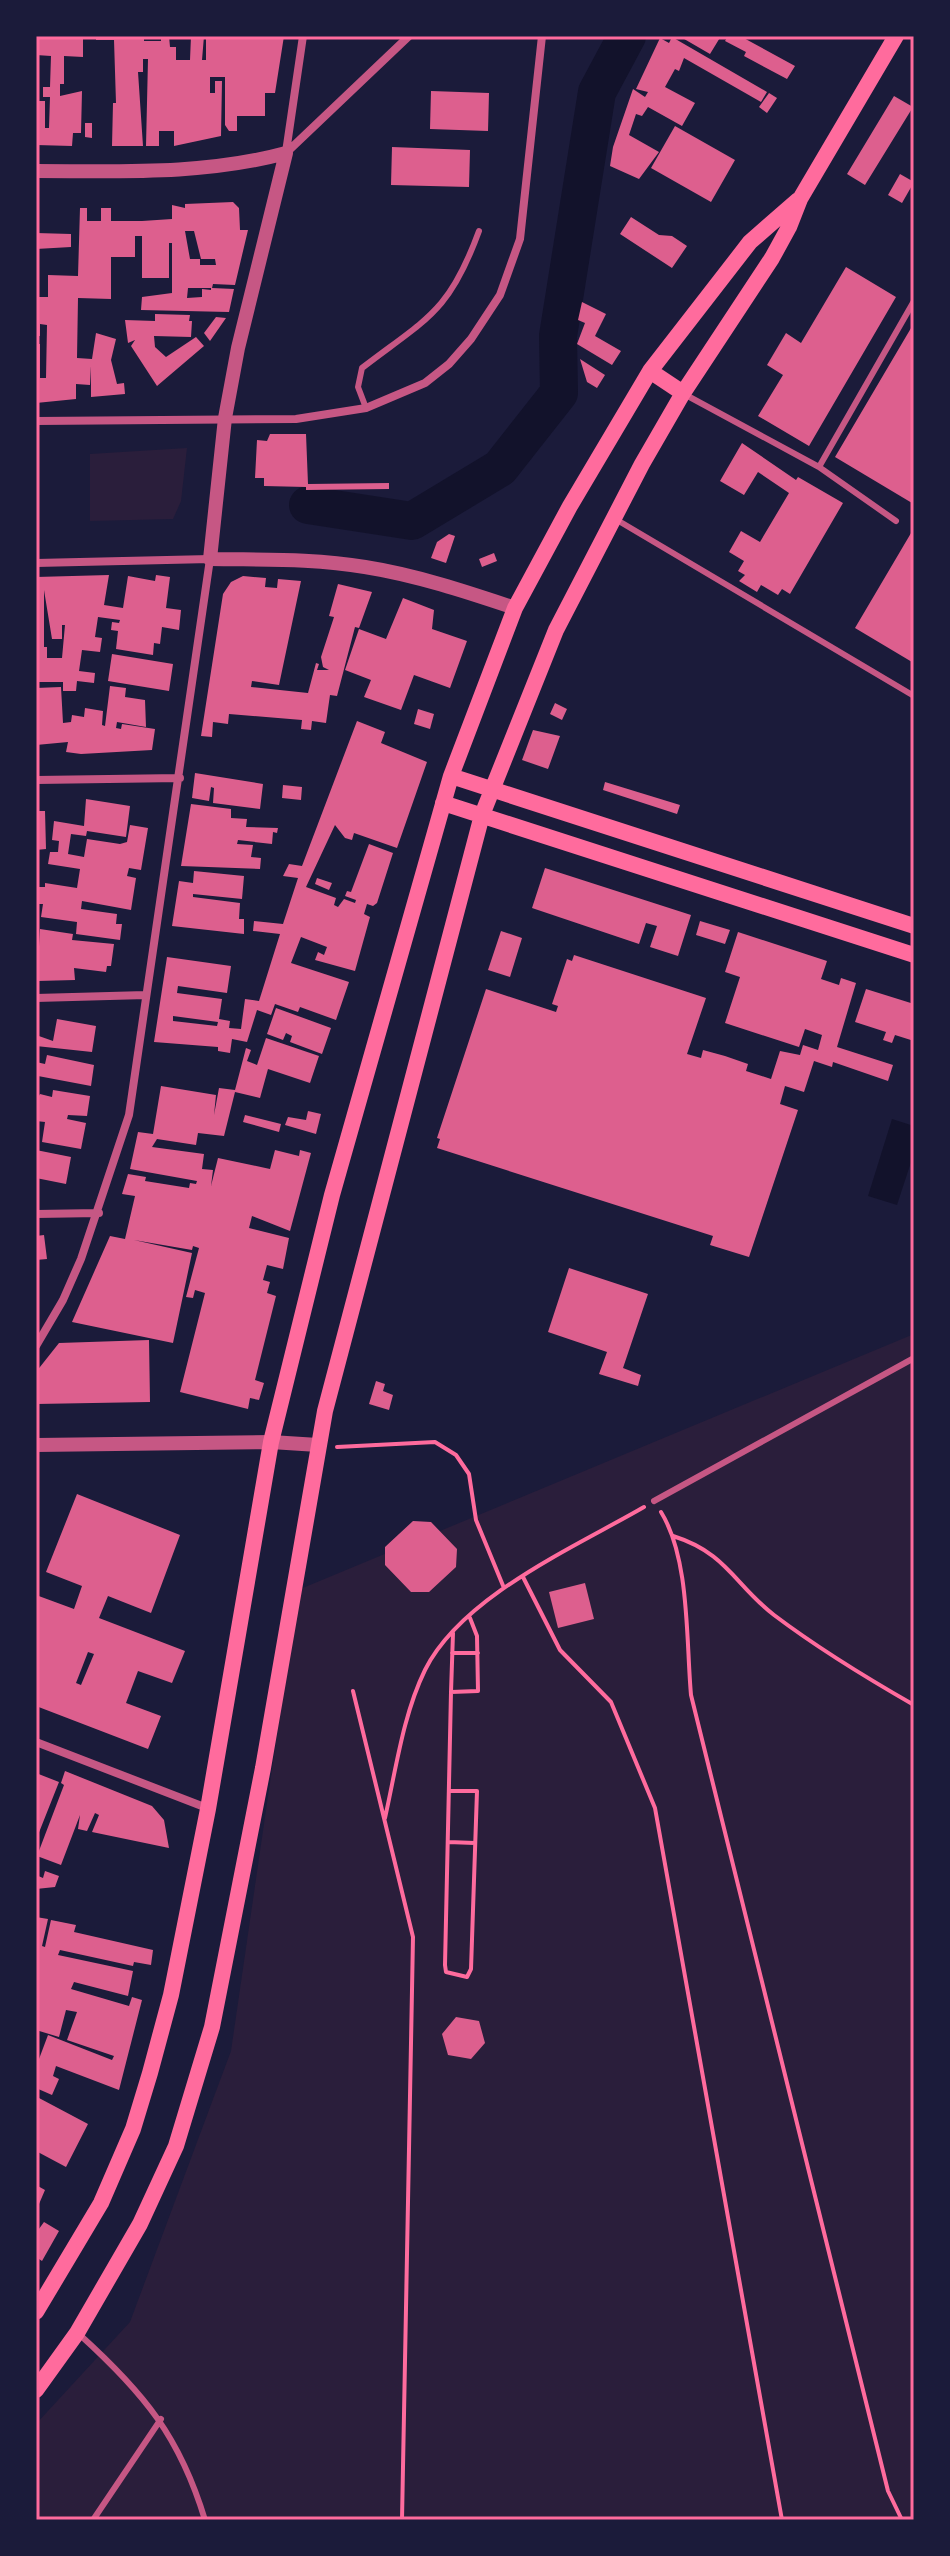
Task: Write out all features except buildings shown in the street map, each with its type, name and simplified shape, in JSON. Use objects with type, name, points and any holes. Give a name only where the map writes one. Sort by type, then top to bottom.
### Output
[{"type":"main road","points":[[36,2390],[77,2333],[140,2224],[176,2146],[212,2027],[263,1768],[318,1445],[370,1231],[492,787],[556,630],[614,518],[683,393],[772,258],[800,199],[896,36]]},
{"type":"main road","points":[[36,2312],[101,2203],[133,2129],[171,1995],[208,1809],[271,1442],[332,1195],[451,776],[515,608],[570,506],[650,371],[750,242],[800,199]]},
{"type":"main road","points":[[650,371],[683,393]]},
{"type":"main road","points":[[451,776],[914,926]]},
{"type":"main road","points":[[443,803],[914,955]]},
{"type":"street","points":[[36,1346],[63,1300],[99,1213],[129,1115],[180,778],[210,559],[225,418],[262,241],[286,153],[303,36]]},
{"type":"street","points":[[36,171],[147,171],[242,165],[286,153],[409,36]]},
{"type":"street","points":[[36,421],[296,419],[366,408],[425,383],[449,364],[471,339],[500,295],[520,239],[542,36]]},
{"type":"street","points":[[36,563],[210,559],[313,561],[366,567],[463,590],[515,608]]},
{"type":"street","points":[[36,780],[180,778]]},
{"type":"street","points":[[36,998],[146,995]]},
{"type":"street","points":[[36,1214],[99,1213]]},
{"type":"street","points":[[36,1445],[271,1442],[318,1445]]},
{"type":"street","points":[[36,1742],[208,1809]]},
{"type":"lane","points":[[366,408],[358,387],[362,368],[431,318],[464,273],[479,231]]},
{"type":"lane","points":[[819,467],[914,301]]},
{"type":"lane","points":[[683,393],[819,467],[896,521]]},
{"type":"lane","points":[[614,518],[914,696]]},
{"type":"lane","points":[[654,1501],[914,1358]]},
{"type":"lane","points":[[77,2333],[161,2419],[182,2454],[205,2520]]},
{"type":"lane","points":[[93,2520],[161,2419]]},
{"type":"path","points":[[318,1445],[435,1442],[456,1455],[469,1474],[476,1520],[504,1588]]},
{"type":"path","points":[[385,1818],[410,1713],[425,1670],[453,1633],[504,1588],[654,1501],[673,1536],[691,1695],[888,2491],[902,2520]]},
{"type":"path","points":[[673,1536],[693,1542],[724,1562],[770,1611],[832,1658],[914,1705]]},
{"type":"path","points":[[523,1577],[560,1650],[611,1702],[655,1808],[782,2520]]},
{"type":"path","points":[[451,1692],[478,1691],[477,1636],[470,1618]]},
{"type":"path","points":[[449,1791],[477,1791],[471,1969],[467,1977],[446,1972],[448,1842],[449,1791],[451,1692],[453,1633]]},
{"type":"path","points":[[452,1653],[478,1653]]},
{"type":"path","points":[[353,1691],[413,1937],[402,2520]]},
{"type":"path","points":[[448,1842],[475,1843]]},
{"type":"shaded area","points":[[187,448],[181,501],[173,519],[90,521],[90,454]]},
{"type":"shaded area","points":[[892,1119],[914,1126],[914,1153],[897,1205],[868,1196]]},
{"type":"shaded area","points":[[914,1334],[914,2520],[36,2520],[36,2424],[130,2322],[231,2051],[298,1590]]},
{"type":"waterway","points":[[308,505],[412,521],[500,468],[559,393],[558,336],[597,92],[627,36]]}]
